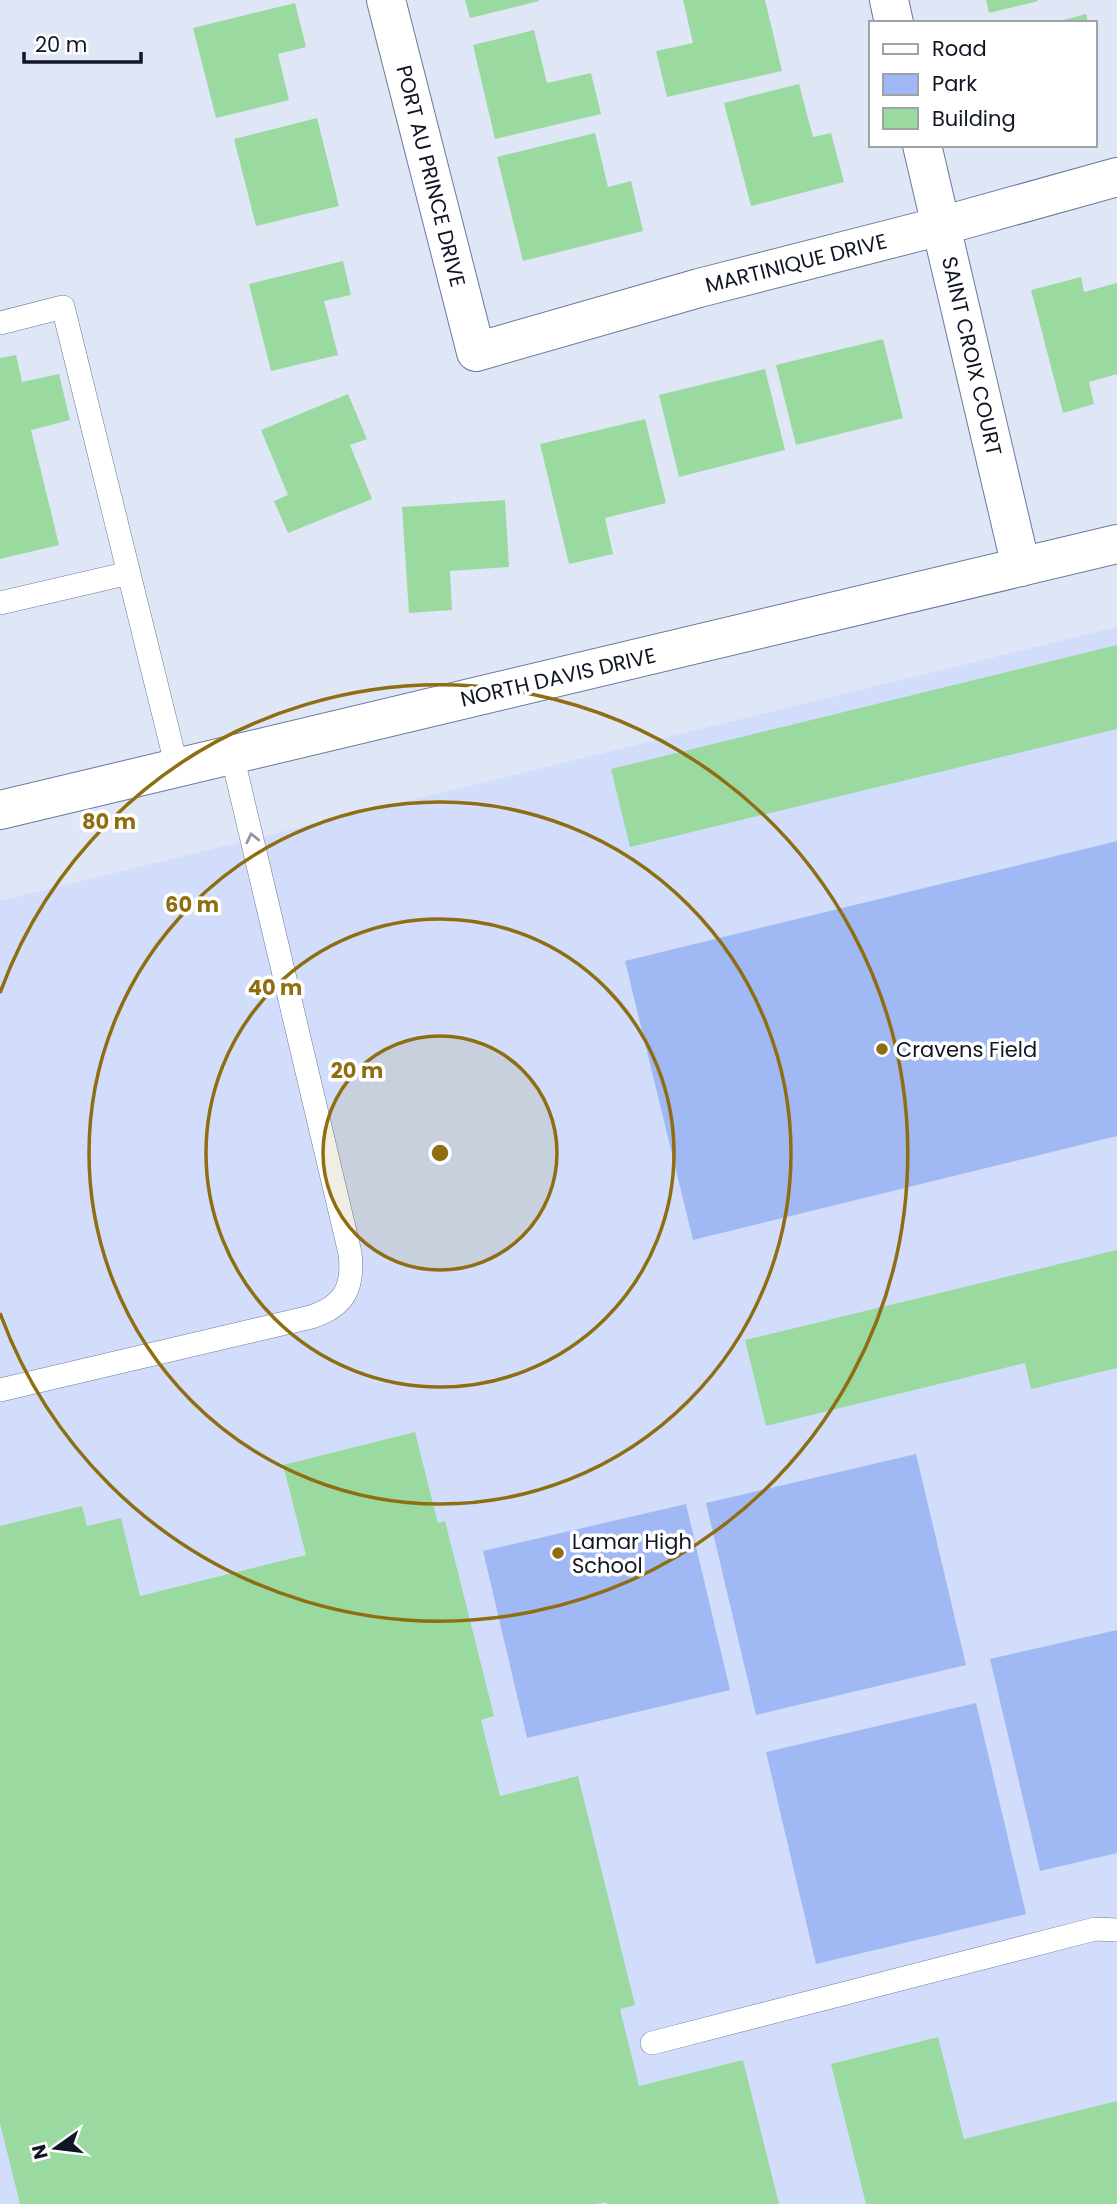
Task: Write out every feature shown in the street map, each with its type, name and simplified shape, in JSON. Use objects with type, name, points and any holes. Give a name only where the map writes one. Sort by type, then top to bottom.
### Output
[{"type":"street","name":"PORT AU PRINCE DRIVE","points":[[386,0],[476,352]]},
{"type":"street","points":[[889,0],[894,21]]},
{"type":"street","name":"SAINT CROIX COURT","points":[[922,147],[1021,567]]},
{"type":"street","name":"MARTINIQUE DRIVE","points":[[476,352],[699,288],[941,226],[1117,177]]},
{"type":"street","name":"NORTH DAVIS DRIVE","points":[[0,810],[1117,544]]},
{"type":"lane","points":[[0,323],[63,307],[177,768]]},
{"type":"lane","points":[[0,603],[129,573]]},
{"type":"lane","points":[[0,1390],[311,1317],[327,1312],[340,1301],[349,1286],[352,1270],[350,1253],[232,755]]},
{"type":"lane","points":[[652,2043],[1095,1929],[1117,1930]]},
{"type":"shaded area","name":"Lamar High School","points":[[1117,627],[1117,2204],[0,2204],[0,901]]},
{"type":"green space","name":"Cravens Field","points":[[1117,841],[1117,1136],[693,1240],[625,961]]},
{"type":"green space","points":[[916,1454],[966,1665],[756,1715],[706,1503]]},
{"type":"green space","points":[[686,1504],[730,1690],[527,1738],[483,1551]]},
{"type":"green space","points":[[1117,1630],[1117,1853],[1040,1871],[990,1659]]},
{"type":"green space","points":[[976,1703],[1026,1914],[816,1964],[766,1752]]},
{"type":"building","points":[[465,0],[539,0],[539,1],[470,18]]},
{"type":"building","points":[[683,0],[765,0],[782,71],[667,97],[656,51],[693,43]]},
{"type":"building","points":[[986,0],[1037,0],[1038,1],[989,13]]},
{"type":"building","points":[[295,3],[306,47],[278,54],[289,100],[216,118],[193,28]]},
{"type":"building","points":[[1086,14],[1088,21],[1060,21]]},
{"type":"building","points":[[534,30],[547,83],[591,73],[601,114],[495,139],[473,45]]},
{"type":"building","points":[[799,84],[813,137],[831,133],[844,182],[751,206],[724,103]]},
{"type":"building","points":[[317,118],[339,206],[256,226],[234,139]]},
{"type":"building","points":[[595,133],[608,187],[631,181],[643,231],[523,261],[497,157]]},
{"type":"building","points":[[343,261],[351,295],[324,301],[338,355],[271,371],[249,284]]},
{"type":"building","points":[[1081,277],[1084,292],[1117,283],[1117,374],[1089,382],[1094,404],[1063,413],[1031,290]]},
{"type":"building","points":[[883,339],[903,418],[796,445],[776,365]]},
{"type":"building","points":[[16,355],[22,382],[59,374],[70,420],[31,430],[59,545],[0,559],[0,358]]},
{"type":"building","points":[[765,369],[785,450],[679,477],[659,395]]},
{"type":"building","points":[[348,394],[367,439],[350,445],[372,499],[288,533],[274,501],[288,495],[261,430]]},
{"type":"building","points":[[645,419],[666,503],[605,518],[613,554],[569,564],[540,444]]},
{"type":"building","points":[[505,500],[509,567],[450,571],[452,610],[409,613],[402,507]]},
{"type":"building","points":[[1117,645],[1117,729],[630,847],[611,769]]},
{"type":"building","points":[[1117,1250],[1117,1368],[1031,1389],[1025,1363],[766,1426],[745,1340]]},
{"type":"building","points":[[415,1432],[438,1523],[445,1521],[494,1716],[481,1720],[500,1796],[578,1776],[635,2005],[620,2009],[639,2086],[743,2060],[779,2204],[20,2204],[0,2123],[0,1526],[82,1506],[87,1526],[121,1518],[140,1596],[306,1555],[283,1465]]},
{"type":"building","points":[[938,2037],[964,2139],[1117,2101],[1117,2204],[866,2204],[831,2064]]},
{"type":"place","name":"Cravens Field","points":[[882,1049]]},
{"type":"place","name":"Lamar High School","points":[[558,1553]]}]
